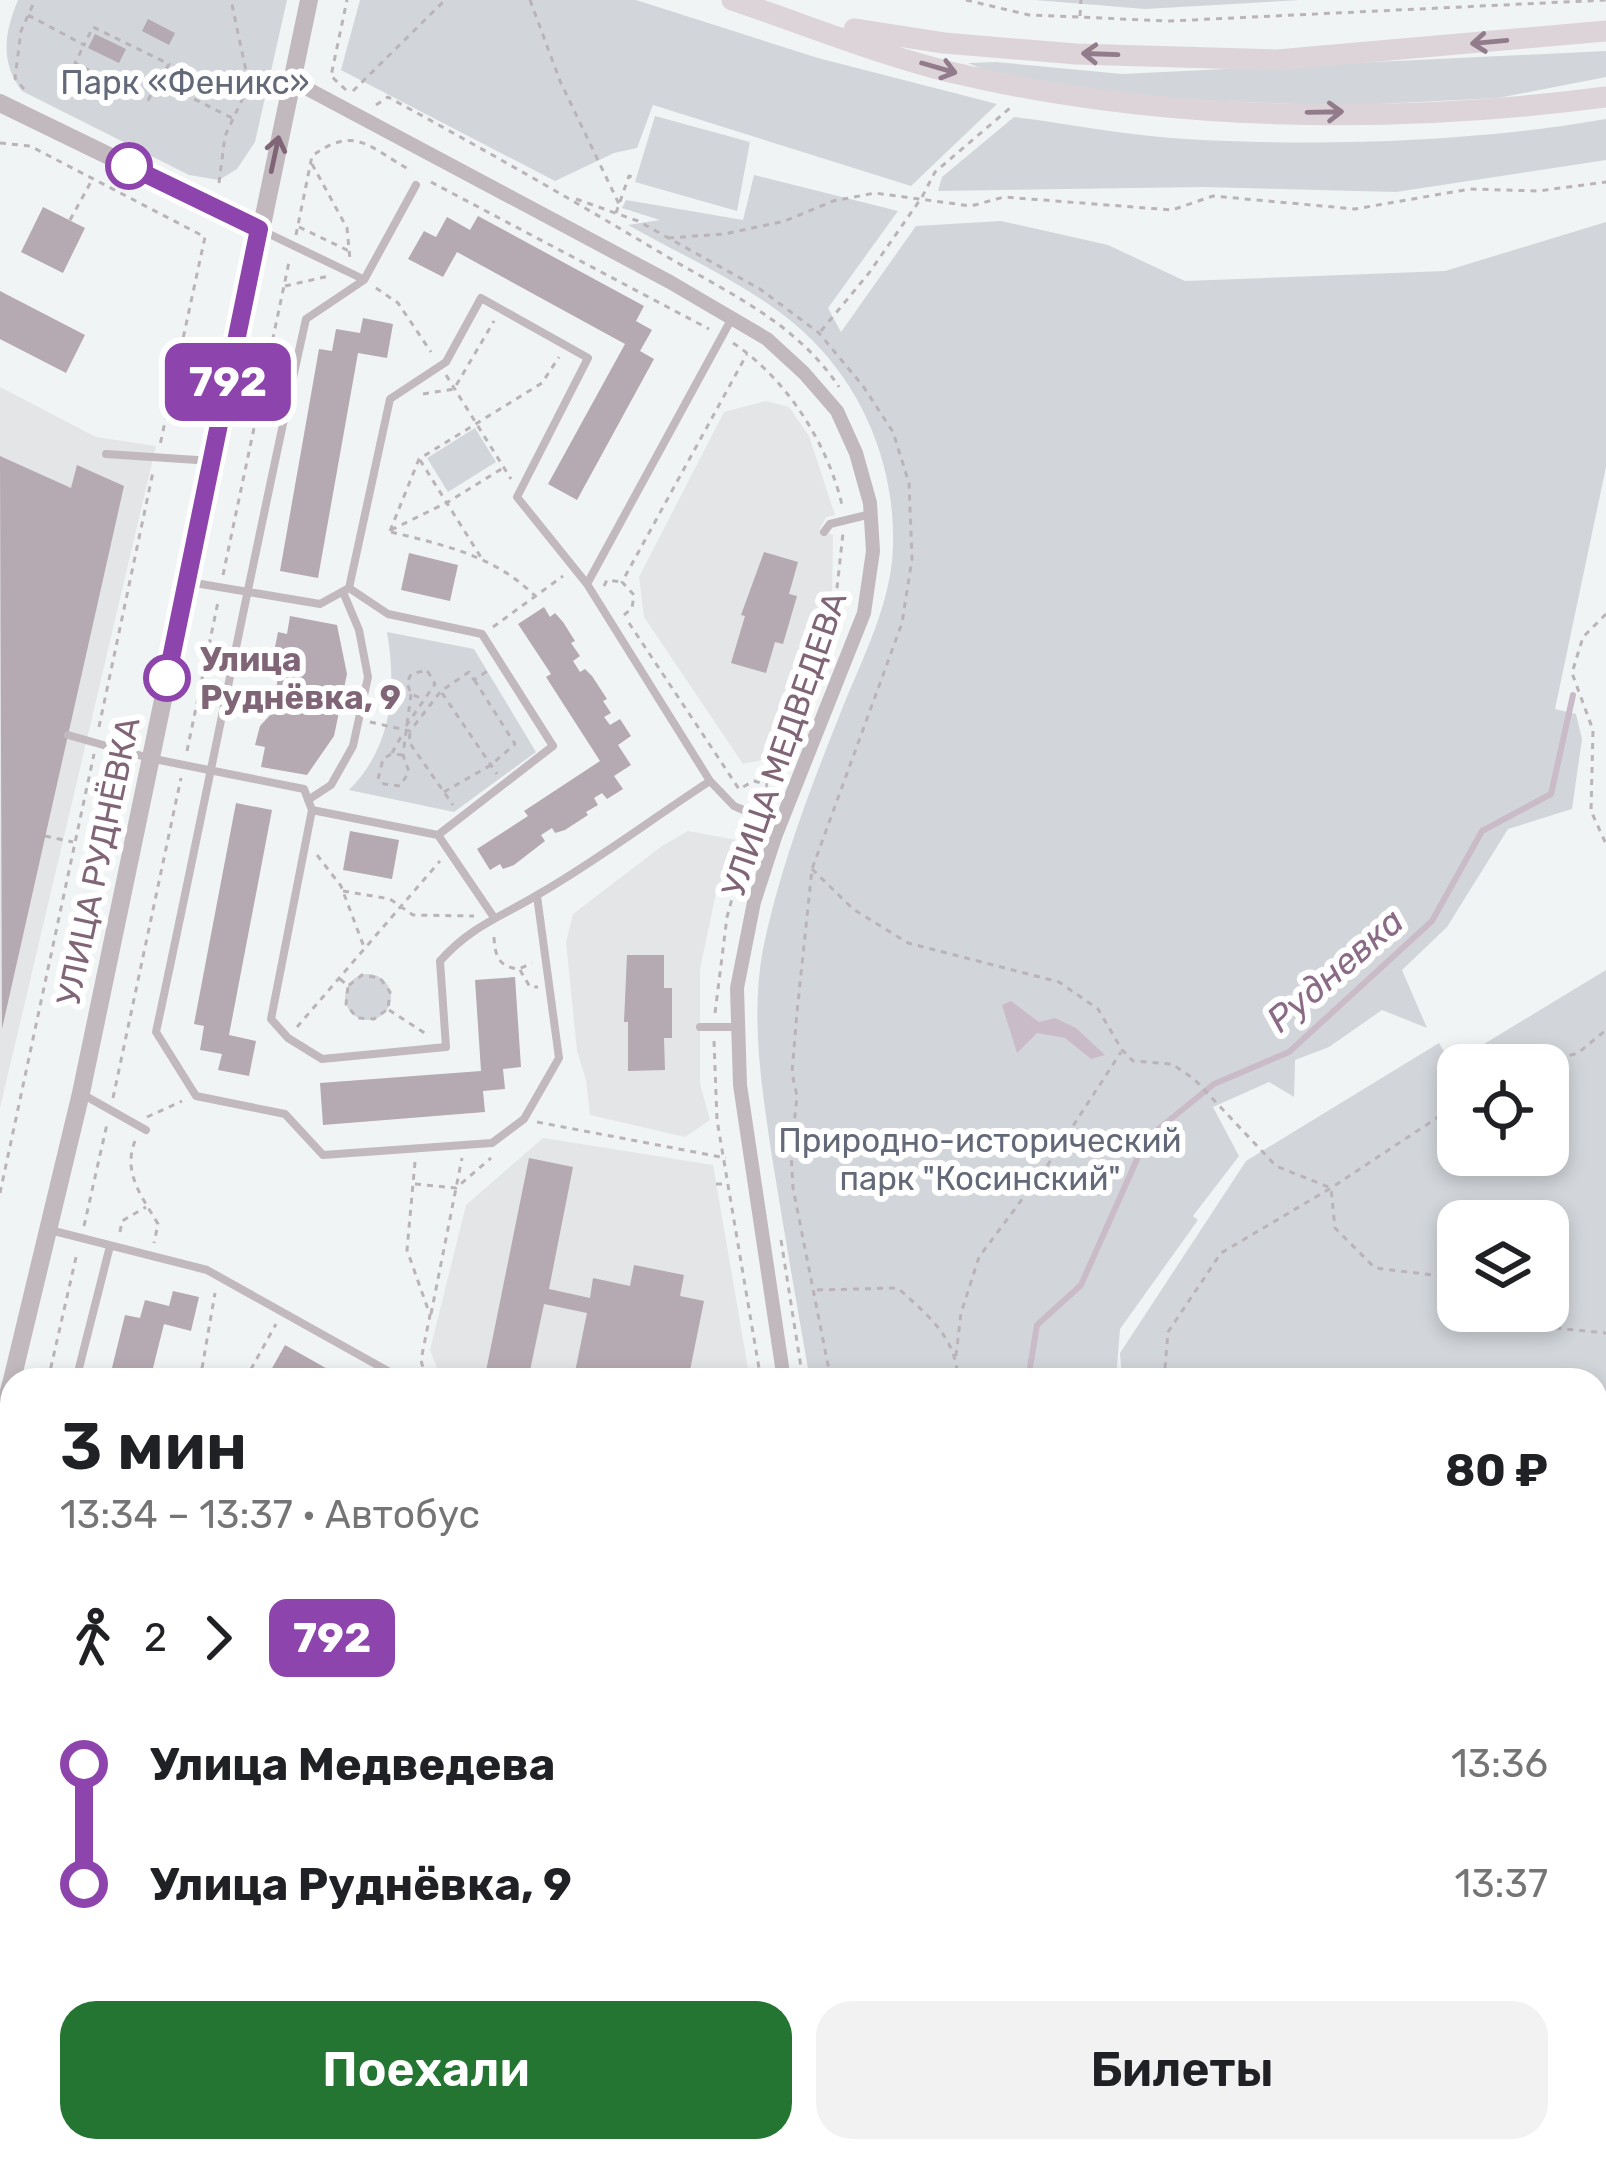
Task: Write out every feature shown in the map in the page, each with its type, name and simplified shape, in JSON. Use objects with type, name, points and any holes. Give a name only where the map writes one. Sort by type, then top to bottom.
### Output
[{"type":"main road","points":[[732,0],[946,71],[1093,100],[1269,113],[1510,109],[1606,97]]},
{"type":"main road","points":[[788,19],[944,44],[1076,54],[1277,60],[1606,32]]},
{"type":"street","name":"УЛИЦА РУДНЁВКА","points":[[15,1368],[81,1093],[309,0]]},
{"type":"street","name":"УЛИЦА МЕДВЕДЕВА","points":[[291,80],[767,339],[837,411],[856,453],[871,514],[873,551],[864,613],[779,825],[754,902],[737,988],[740,1085],[782,1368]]},
{"type":"street","points":[[0,103],[259,229]]},
{"type":"lane","points":[[416,185],[364,280],[306,319],[156,1032],[196,1096],[285,1114],[322,1155],[492,1143],[524,1118],[559,1058],[537,896]]},
{"type":"lane","points":[[259,229],[364,280]]},
{"type":"lane","points":[[308,800],[331,784],[353,746],[368,677],[346,590],[390,399],[440,366],[481,298],[588,358],[517,497],[597,600],[710,781],[734,806],[779,825]]},
{"type":"lane","points":[[586,584],[732,318]]},
{"type":"lane","points":[[106,454],[212,461]]},
{"type":"lane","points":[[824,532],[830,524],[871,514]]},
{"type":"lane","points":[[188,581],[320,604],[346,590]]},
{"type":"lane","points":[[346,590],[388,614],[482,634],[553,746],[438,835]]},
{"type":"lane","points":[[68,735],[95,746],[304,789],[312,811],[271,1019],[288,1037],[322,1059],[446,1047],[440,961],[457,942],[493,916],[537,896],[710,781]]},
{"type":"lane","points":[[312,811],[438,835],[493,916]]},
{"type":"lane","points":[[700,1027],[736,1027]]},
{"type":"lane","points":[[81,1093],[143,1129]]},
{"type":"lane","points":[[50,1230],[218,1276],[382,1368]]},
{"type":"lane","points":[[79,1368],[114,1247]]},
{"type":"path","points":[[24,89],[15,78],[21,31],[35,0]]},
{"type":"path","points":[[219,182],[225,136],[249,86],[231,0]]},
{"type":"path","points":[[347,0],[331,76],[375,105],[388,97],[764,312],[804,343],[845,396]]},
{"type":"path","points":[[352,92],[445,0]]},
{"type":"path","points":[[530,0],[560,81],[619,204]]},
{"type":"path","points":[[966,0],[1029,15],[1170,21],[1606,0]]},
{"type":"path","points":[[1080,17],[1081,0]]},
{"type":"path","points":[[28,15],[84,45]]},
{"type":"path","points":[[93,27],[169,64],[148,100],[75,63],[84,45],[93,27]]},
{"type":"path","points":[[160,82],[232,118]]},
{"type":"path","points":[[568,196],[668,238],[760,289],[819,333],[855,291],[935,172],[1035,89]]},
{"type":"path","points":[[312,156],[331,142],[352,139],[722,336],[748,353],[792,402],[836,480],[845,519],[836,597],[764,795]]},
{"type":"path","points":[[0,143],[30,146],[206,237],[0,1193]]},
{"type":"path","points":[[284,286],[350,273],[346,228],[311,163]]},
{"type":"path","points":[[616,213],[629,176],[636,178]]},
{"type":"path","points":[[70,220],[94,178]]},
{"type":"path","points":[[668,238],[724,234],[785,221],[832,201],[875,193],[970,206],[1004,197],[1172,210],[1214,196],[1355,208],[1470,189],[1538,191],[1606,182]]},
{"type":"path","points":[[298,226],[349,251]]},
{"type":"path","points":[[364,280],[398,303],[520,492]]},
{"type":"path","points":[[390,531],[419,459],[542,383],[567,346]]},
{"type":"path","points":[[622,582],[748,353]]},
{"type":"path","points":[[697,382],[722,399]]},
{"type":"path","points":[[676,420],[703,434]]},
{"type":"path","points":[[419,459],[482,559]]},
{"type":"path","points":[[390,531],[503,467]]},
{"type":"path","points":[[646,474],[673,489]]},
{"type":"path","points":[[390,531],[497,565],[535,596]]},
{"type":"path","points":[[611,538],[638,553]]},
{"type":"path","points":[[482,634],[574,568]]},
{"type":"path","points":[[597,600],[607,580],[622,582],[634,595],[632,608],[623,615],[739,789],[754,781],[768,785]]},
{"type":"path","points":[[1606,614],[1583,637],[1572,673],[1593,730],[1591,811],[1606,844]]},
{"type":"path","points":[[475,680],[500,662]]},
{"type":"path","points":[[407,730],[403,755],[409,772],[405,781],[392,787],[378,779],[378,772],[383,759],[391,754],[407,730],[423,699],[436,684],[427,670],[411,674],[407,683],[411,694],[407,730]]},
{"type":"path","points":[[407,730],[441,691],[469,672],[515,744],[490,765],[443,792]]},
{"type":"path","points":[[441,691],[504,784]]},
{"type":"path","points":[[411,694],[423,699]]},
{"type":"path","points":[[359,720],[407,730]]},
{"type":"path","points":[[407,730],[409,742],[461,817]]},
{"type":"path","points":[[391,754],[403,755]]},
{"type":"path","points":[[45,836],[75,842]]},
{"type":"path","points":[[305,847],[319,857],[343,891],[364,948]]},
{"type":"path","points":[[288,1037],[448,850]]},
{"type":"path","points":[[829,1368],[791,1153],[797,1096],[792,1073],[812,869],[854,909],[908,944],[1059,982],[1098,1009],[1133,1061],[1172,1064],[1194,1079],[1276,1166],[1331,1188]]},
{"type":"path","points":[[343,891],[390,899],[413,915],[493,916],[495,956],[519,969],[544,952]]},
{"type":"path","points":[[362,975],[380,978],[390,992],[388,1009],[374,1019],[357,1018],[346,1004],[348,986],[362,975]]},
{"type":"path","points":[[339,978],[348,986]]},
{"type":"path","points":[[388,1009],[446,1047]]},
{"type":"path","points":[[1569,1056],[1606,1030]]},
{"type":"path","points":[[957,1368],[961,1313],[979,1256],[1047,1166],[1122,1050]]},
{"type":"path","points":[[152,1256],[158,1224],[131,1178],[131,1151],[150,1113],[196,1096]]},
{"type":"path","points":[[524,1118],[726,1158],[759,1368]]},
{"type":"path","points":[[1165,1368],[1168,1332],[1221,1253],[1437,1118]]},
{"type":"path","points":[[423,1368],[465,1145]]},
{"type":"path","points":[[417,1148],[407,1250],[430,1316]]},
{"type":"path","points":[[413,1184],[456,1188],[503,1148]]},
{"type":"path","points":[[716,1184],[730,1184]]},
{"type":"path","points":[[1331,1188],[1335,1228],[1375,1268],[1437,1275]]},
{"type":"path","points":[[114,1247],[122,1221],[148,1207]]},
{"type":"path","points":[[778,1223],[801,1368]]},
{"type":"path","points":[[202,1368],[218,1276]]},
{"type":"path","points":[[815,1289],[898,1288],[944,1331],[956,1356]]},
{"type":"path","points":[[252,1368],[282,1312]]},
{"type":"path","points":[[1569,1329],[1606,1333]]},
{"type":"shaded area","points":[[0,387],[96,437],[156,446],[0,1108]]},
{"type":"shaded area","points":[[766,401],[789,407],[809,436],[835,515],[826,517],[819,530],[833,535],[832,596],[766,759],[743,764],[644,617],[639,577],[724,412]]},
{"type":"shaded area","points":[[688,831],[737,840],[716,893],[700,969],[700,1084],[710,1120],[685,1137],[590,1115],[577,1051],[566,942],[573,914]]},
{"type":"shaded area","points":[[1011,1001],[1039,1022],[1055,1018],[1076,1028],[1105,1055],[1091,1059],[1065,1038],[1037,1033],[1017,1053],[1002,1005]]},
{"type":"shaded area","points":[[543,1138],[713,1165],[748,1368],[437,1368],[430,1350],[466,1205]]},
{"type":"green space","name":"Парк «Феникс»","points":[[18,0],[287,0],[255,142],[237,169],[219,180],[189,175],[22,91],[10,69],[6,47]]},
{"type":"green space","points":[[360,0],[636,0],[818,58],[997,104],[911,186],[653,105],[637,148],[614,153],[555,181],[341,70]]},
{"type":"green space","points":[[1035,0],[1300,0],[1145,9]]},
{"type":"green space","points":[[1606,51],[1606,77],[1498,98],[1341,106],[1101,96],[994,74],[968,63],[1122,74]]},
{"type":"green space","points":[[655,116],[750,142],[737,211],[635,182]]},
{"type":"green space","points":[[1014,117],[1165,137],[1290,142],[1450,138],[1606,119],[1606,160],[1396,192],[1202,187],[938,191],[942,177]]},
{"type":"green space","name":"Природно-исторический парк \"Косинский\"","points":[[754,175],[898,211],[828,308],[841,332],[916,226],[1001,221],[1108,245],[1185,281],[1445,271],[1606,222],[1606,467],[1555,709],[1576,714],[1582,739],[1572,809],[1508,829],[1447,927],[1402,970],[1427,1028],[1382,1010],[1329,1047],[1295,1060],[1294,1097],[1269,1082],[1213,1107],[1239,1156],[1193,1216],[1198,1220],[1120,1329],[1117,1368],[808,1368],[765,1105],[757,1027],[759,975],[787,857],[888,587],[892,517],[874,434],[831,361],[771,306],[628,225],[660,220],[622,208],[626,200],[743,220]]},
{"type":"green space","points":[[475,428],[496,462],[448,492],[427,458]]},
{"type":"green space","points":[[387,632],[474,649],[536,752],[454,812],[349,790],[374,755],[388,717]]},
{"type":"green space","points":[[1606,970],[1606,1368],[1121,1368],[1120,1353],[1246,1161],[1437,1044],[1437,1176],[1569,1176],[1569,1044],[1484,1044]]},
{"type":"green space","points":[[368,974],[384,981],[391,997],[384,1013],[368,1020],[352,1013],[345,997],[352,981]]},
{"type":"building","points":[[148,19],[175,33],[169,45],[142,31]]},
{"type":"building","points":[[95,34],[126,49],[119,63],[88,48]]},
{"type":"building","points":[[43,207],[85,228],[63,273],[21,252]]},
{"type":"building","points":[[478,216],[644,306],[636,321],[652,330],[640,351],[654,359],[577,500],[548,484],[625,344],[457,252],[443,277],[408,259],[424,231],[436,237],[447,217],[470,230]]},
{"type":"building","points":[[0,291],[85,335],[66,373],[0,339]]},
{"type":"building","points":[[363,318],[393,324],[387,358],[358,353],[318,578],[280,571],[319,349],[332,351],[336,329],[360,333]]},
{"type":"building","points":[[0,456],[71,488],[77,465],[124,486],[2,1029]]},
{"type":"building","points":[[764,552],[798,562],[789,594],[797,596],[783,644],[775,642],[766,673],[731,663],[745,616],[741,615]]},
{"type":"building","points":[[409,553],[458,565],[450,601],[401,590]]},
{"type":"building","points":[[544,607],[550,617],[555,613],[563,622],[580,656],[573,661],[580,672],[585,669],[592,676],[607,699],[603,701],[611,713],[604,717],[610,725],[620,719],[631,736],[618,745],[631,765],[614,776],[623,789],[607,799],[602,793],[594,798],[598,805],[588,815],[565,830],[555,833],[552,828],[541,835],[545,841],[514,865],[503,869],[500,864],[490,870],[477,849],[600,761],[518,624]]},
{"type":"building","points":[[290,616],[337,625],[347,674],[334,736],[307,775],[261,767],[265,747],[255,745],[260,726],[271,714],[280,668],[274,652],[278,632],[287,634]]},
{"type":"building","points":[[236,803],[272,810],[229,1035],[256,1041],[249,1076],[218,1070],[222,1054],[200,1050],[204,1026],[194,1024]]},
{"type":"building","points":[[350,831],[399,840],[392,879],[343,870]]},
{"type":"building","points":[[627,955],[664,955],[664,988],[672,988],[672,1038],[664,1038],[665,1070],[628,1071]]},
{"type":"building","points":[[515,977],[521,1067],[503,1069],[505,1089],[483,1091],[485,1112],[323,1125],[320,1083],[481,1071],[475,980]]},
{"type":"building","points":[[529,1158],[573,1167],[549,1289],[590,1298],[593,1278],[630,1286],[634,1265],[684,1275],[680,1296],[704,1301],[690,1368],[576,1368],[587,1313],[544,1304],[531,1368],[487,1368]]},
{"type":"building","points":[[173,1291],[199,1297],[191,1331],[164,1324],[153,1368],[112,1368],[125,1315],[140,1318],[145,1300],[169,1306]]},
{"type":"building","points":[[285,1345],[326,1368],[272,1368]]},
{"type":"waterway","name":"Рудневка","points":[[1030,1368],[1037,1325],[1081,1285],[1146,1139],[1214,1084],[1289,1052],[1432,921],[1482,831],[1551,794],[1573,695]]},
{"type":"bus line","name":"792","points":[[129,166],[259,229],[167,678]]},
{"type":"place","name":"Улица Руднёвка, 9","points":[[167,678]]}]
